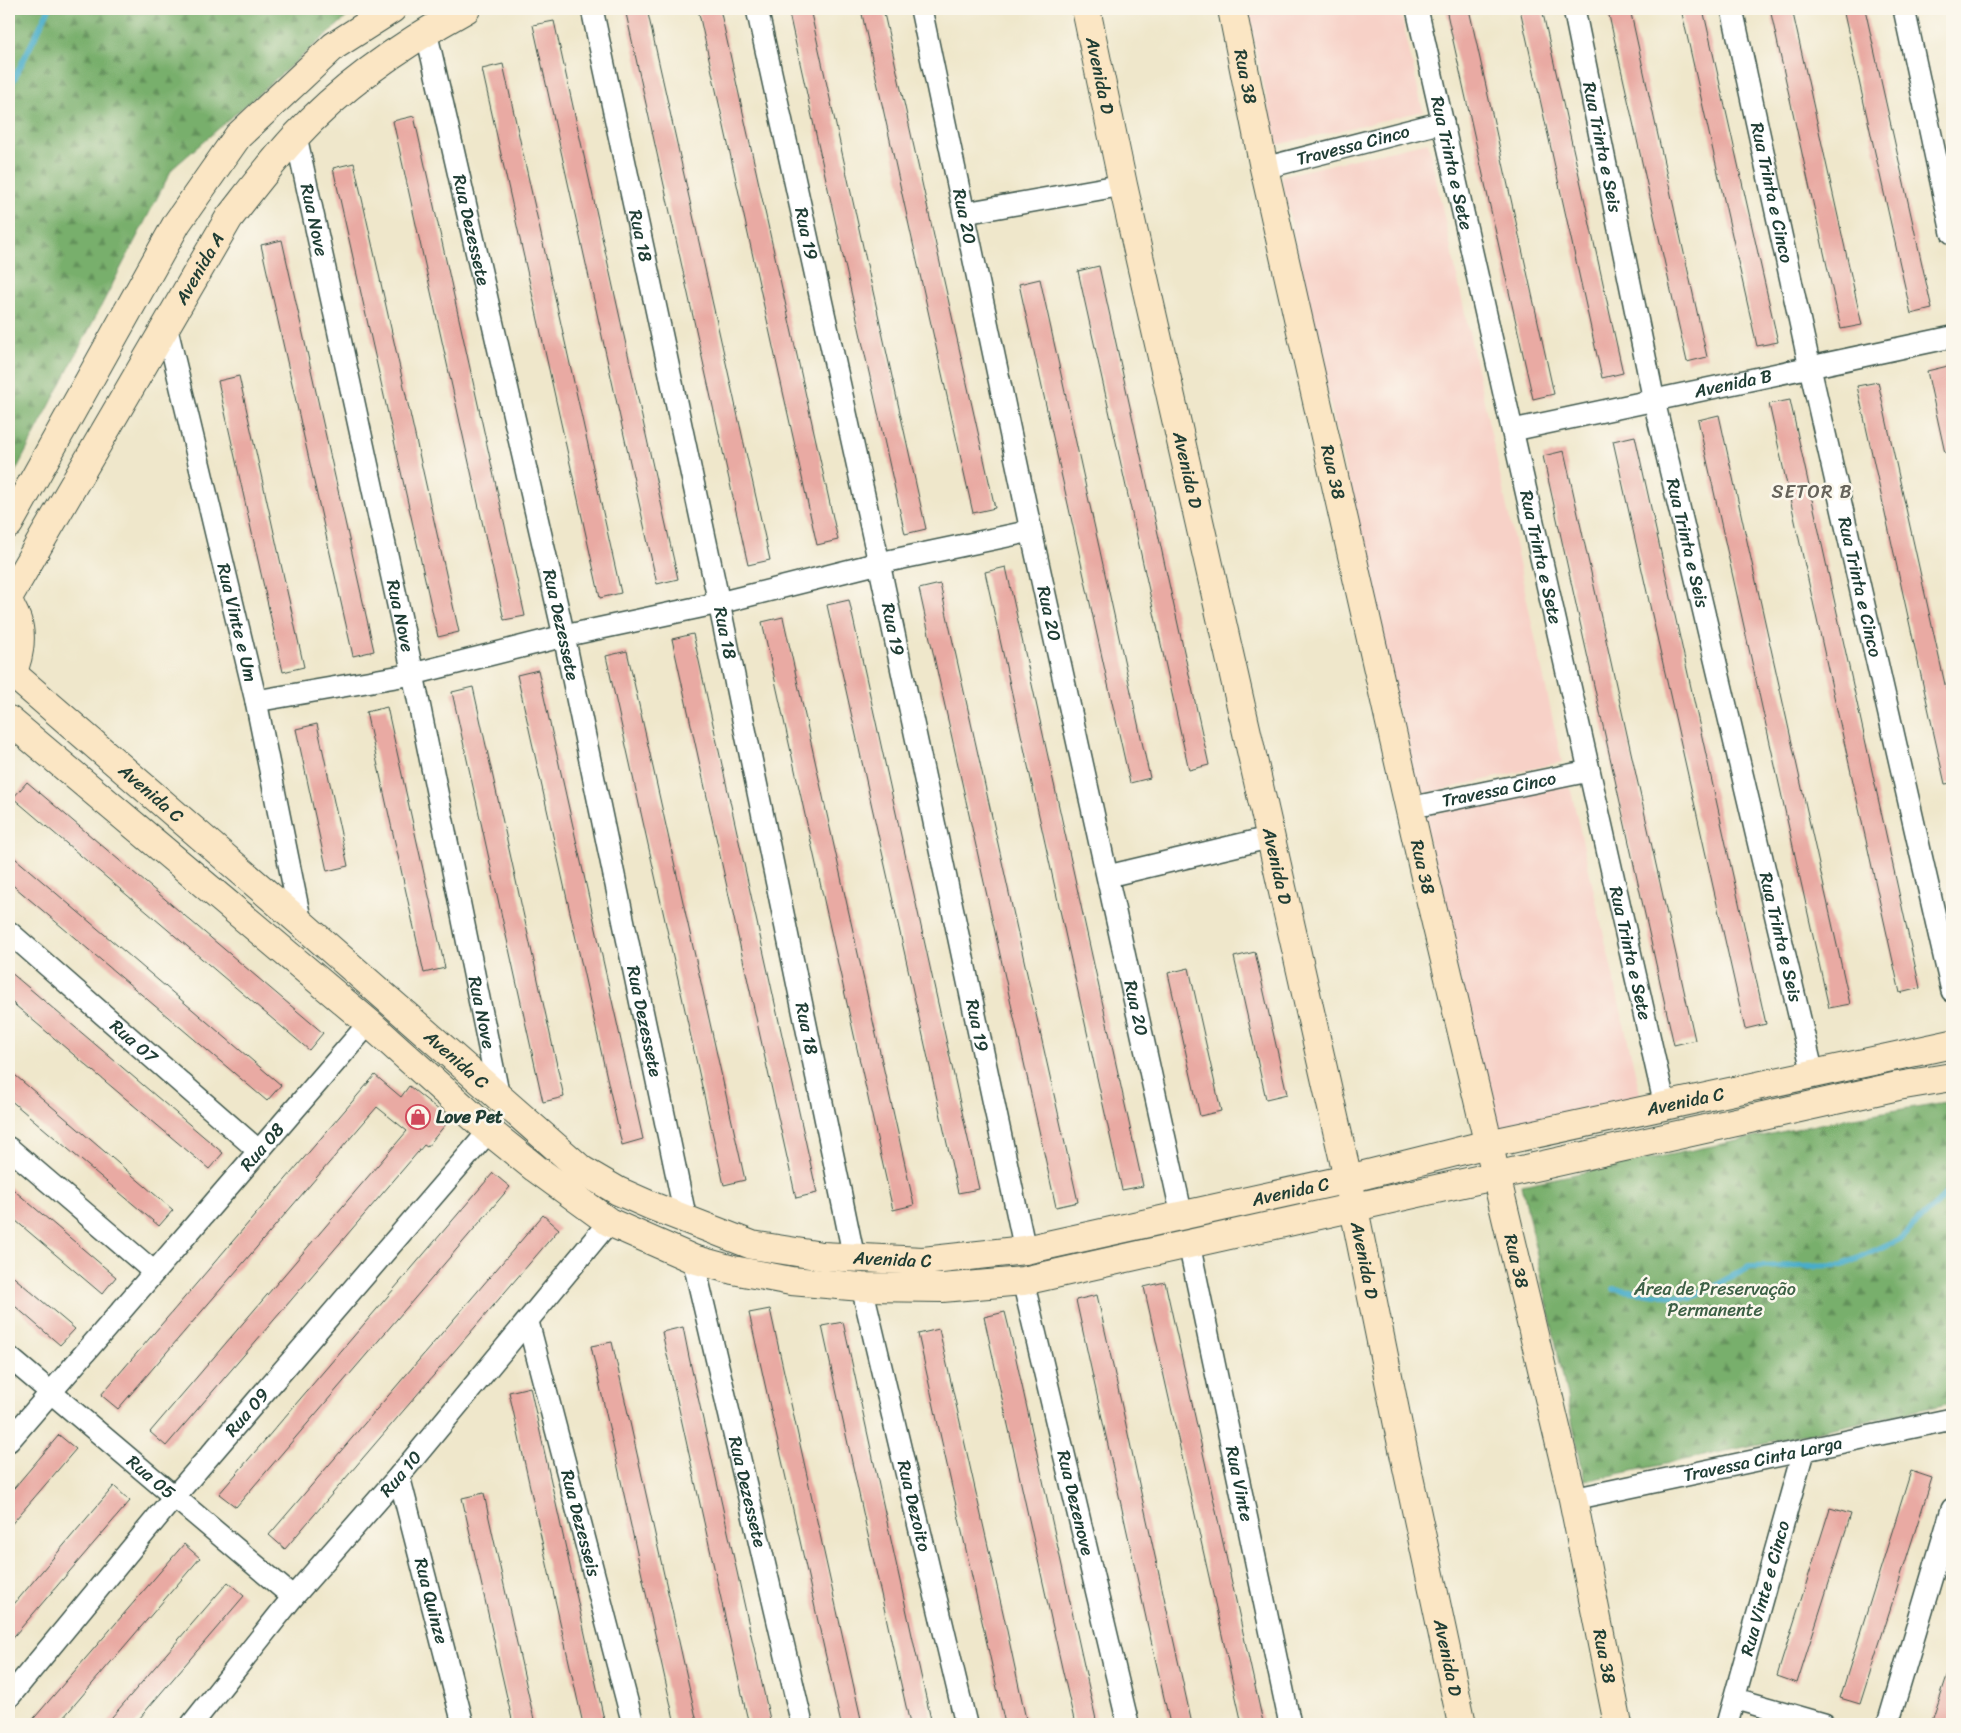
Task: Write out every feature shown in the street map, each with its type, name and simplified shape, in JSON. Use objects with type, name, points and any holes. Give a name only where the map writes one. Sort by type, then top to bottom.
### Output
[{"type":"street","points":[[9,524],[177,223],[238,136],[334,46],[392,9]]},
{"type":"street","name":"Avenida A","points":[[9,596],[230,218],[270,165],[296,136],[347,88],[426,31],[466,9]]},
{"type":"street","name":"Rua 18","points":[[592,9],[719,603],[854,1258]]},
{"type":"street","name":"Rua 19","points":[[756,9],[879,563],[1025,1250]]},
{"type":"street","name":"Rua 20","points":[[921,9],[1031,530],[1182,1216]]},
{"type":"street","name":"Avenida D","points":[[1086,9],[1123,185],[1348,1179],[1462,1724]]},
{"type":"street","name":"Rua 38","points":[[1232,9],[1264,168],[1409,808],[1573,1499],[1618,1724]]},
{"type":"street","name":"Rua Trinta e Sete","points":[[1417,9],[1665,1106]]},
{"type":"street","name":"Rua Trinta e Seis","points":[[1574,9],[1654,401],[1813,1074]]},
{"type":"street","name":"Rua Trinta e Cinco","points":[[1732,9],[1810,368],[1952,991]]},
{"type":"street","points":[[1904,9],[1952,233]]},
{"type":"street","name":"Rua Dezessete","points":[[426,31],[564,636],[686,1220]]},
{"type":"street","name":"Travessa Cinco","points":[[1264,168],[1443,122]]},
{"type":"street","name":"Rua Nove","points":[[296,136],[413,674],[499,1097]]},
{"type":"street","points":[[965,213],[1123,185]]},
{"type":"street","name":"Rua Vinte e Um","points":[[166,325],[256,701],[301,923]]},
{"type":"street","name":"Avenida B","points":[[1513,430],[1952,338]]},
{"type":"street","points":[[256,701],[413,674],[564,636],[719,603],[879,563],[1031,530]]},
{"type":"street","name":"Avenida C","points":[[9,602],[18,622],[19,648],[10,675],[301,923],[582,1170],[618,1191],[752,1245],[822,1256],[924,1261],[1025,1250],[1348,1179],[1488,1144],[1952,1044]]},
{"type":"street","name":"Avenida C","points":[[9,720],[369,1023],[489,1131],[535,1168],[609,1222],[693,1258],[733,1270],[792,1281],[862,1287],[942,1288],[1023,1281],[1898,1086],[1952,1077]]},
{"type":"street","name":"Travessa Cinco","points":[[1409,808],[1589,771]]},
{"type":"street","points":[[1108,876],[1272,837]]},
{"type":"street","name":"Rua 07","points":[[9,932],[258,1151]]},
{"type":"street","name":"Rua 08","points":[[9,1441],[369,1023]]},
{"type":"street","name":"Rua 09","points":[[9,1697],[174,1497],[489,1131]]},
{"type":"street","points":[[9,1148],[154,1272]]},
{"type":"street","name":"Rua 10","points":[[192,1724],[293,1597],[399,1476],[609,1222]]},
{"type":"street","name":"Rua Vinte","points":[[1189,1244],[1290,1724]]},
{"type":"street","name":"Rua Dezessete","points":[[693,1258],[802,1724]]},
{"type":"street","name":"Rua Dezenove","points":[[1023,1281],[1128,1724]]},
{"type":"street","name":"Rua Dezoito","points":[[862,1287],[966,1724]]},
{"type":"street","name":"Rua Dezesseis","points":[[528,1322],[633,1724]]},
{"type":"street","name":"Rua 05","points":[[9,1357],[293,1597]]},
{"type":"street","name":"Travessa Cinta Larga","points":[[1573,1499],[1803,1452],[1952,1419]]},
{"type":"street","name":"Rua Vinte e Cinco","points":[[1727,1724],[1736,1699],[1803,1452]]},
{"type":"street","name":"Rua Quinze","points":[[399,1476],[463,1724]]},
{"type":"street","points":[[1888,1724],[1952,1509]]},
{"type":"street","points":[[1736,1699],[1824,1724]]},
{"type":"shaded area","points":[[1247,9],[1400,9],[1423,111],[1277,145]]},
{"type":"shaded area","points":[[1428,142],[1562,762],[1416,796],[1281,176]]},
{"type":"shaded area","points":[[1569,782],[1641,1098],[1494,1132],[1423,816]]},
{"type":"green space","points":[[9,9],[356,9],[172,169],[9,484]]},
{"type":"green space","name":"Área de Preservação Permanente","points":[[1952,1101],[1952,1403],[1585,1481],[1522,1185],[1854,1117]]},
{"type":"building","points":[[625,9],[647,9],[770,560],[748,565]]},
{"type":"building","points":[[698,9],[720,9],[838,540],[817,545]]},
{"type":"building","points":[[788,9],[810,9],[926,529],[905,534]]},
{"type":"building","points":[[883,9],[995,508],[973,513],[862,14]]},
{"type":"building","points":[[1446,9],[1469,9],[1554,394],[1533,399]]},
{"type":"building","points":[[1520,9],[1542,9],[1623,373],[1602,378]]},
{"type":"building","points":[[1630,9],[1707,357],[1687,362],[1608,11]]},
{"type":"building","points":[[1681,9],[1703,9],[1778,342],[1757,346]]},
{"type":"building","points":[[1770,9],[1792,9],[1862,325],[1841,329]]},
{"type":"building","points":[[1843,9],[1865,9],[1932,309],[1911,314]]},
{"type":"building","points":[[554,21],[678,579],[657,584],[533,25]]},
{"type":"building","points":[[503,64],[621,593],[600,598],[482,69]]},
{"type":"building","points":[[414,116],[525,616],[504,620],[393,121]]},
{"type":"building","points":[[354,163],[459,632],[438,637],[333,168]]},
{"type":"building","points":[[282,240],[374,651],[353,656],[261,245]]},
{"type":"building","points":[[1099,266],[1209,765],[1189,770],[1078,271]]},
{"type":"building","points":[[1040,279],[1150,778],[1130,783],[1019,284]]},
{"type":"building","points":[[1948,366],[1952,384],[1952,452],[1945,453],[1927,371]]},
{"type":"building","points":[[239,376],[304,667],[283,672],[218,381]]},
{"type":"building","points":[[1878,382],[1952,716],[1952,783],[1945,784],[1857,386]]},
{"type":"building","points":[[1790,400],[1920,988],[1900,993],[1769,404]]},
{"type":"building","points":[[1719,415],[1850,1004],[1829,1008],[1698,420]]},
{"type":"building","points":[[1635,436],[1766,1024],[1745,1029],[1613,441]]},
{"type":"building","points":[[1564,451],[1695,1040],[1674,1045],[1543,456]]},
{"type":"building","points":[[1006,567],[1143,1186],[1122,1190],[985,572]]},
{"type":"building","points":[[940,584],[1078,1202],[1056,1207],[919,589]]},
{"type":"building","points":[[849,600],[979,1189],[958,1193],[827,605]]},
{"type":"building","points":[[783,617],[914,1205],[893,1210],[762,622]]},
{"type":"building","points":[[693,634],[817,1193],[796,1198],[672,639]]},
{"type":"building","points":[[627,651],[745,1180],[724,1185],[606,656]]},
{"type":"building","points":[[538,670],[643,1139],[622,1145],[517,675]]},
{"type":"building","points":[[473,687],[564,1097],[543,1102],[452,692]]},
{"type":"building","points":[[387,707],[445,968],[424,973],[366,712]]},
{"type":"building","points":[[317,724],[348,866],[327,871],[296,729]]},
{"type":"building","points":[[27,782],[323,1033],[309,1050],[13,798]]},
{"type":"building","points":[[9,853],[281,1085],[267,1101],[9,882]]},
{"type":"building","points":[[1255,952],[1287,1094],[1266,1099],[1234,957]]},
{"type":"building","points":[[1189,968],[1221,1111],[1200,1116],[1168,973]]},
{"type":"building","points":[[9,971],[223,1153],[209,1169],[9,1000]]},
{"type":"building","points":[[9,1070],[173,1210],[159,1226],[9,1099]]},
{"type":"building","points":[[375,1075],[401,1097],[409,1086],[450,1119],[427,1147],[424,1145],[166,1446],[150,1432],[407,1131],[377,1107],[118,1409],[101,1395]]},
{"type":"building","points":[[493,1173],[510,1187],[236,1507],[219,1494]]},
{"type":"building","points":[[9,1186],[116,1277],[102,1294],[9,1215]]},
{"type":"building","points":[[543,1215],[559,1229],[285,1549],[269,1535]]},
{"type":"building","points":[[9,1273],[75,1329],[60,1345],[9,1301]]},
{"type":"building","points":[[1165,1282],[1263,1722],[1242,1724],[1144,1287]]},
{"type":"building","points":[[1097,1295],[1192,1724],[1170,1724],[1148,1627],[1076,1300]]},
{"type":"building","points":[[770,1309],[861,1719],[841,1724],[749,1313]]},
{"type":"building","points":[[1005,1312],[1097,1724],[1075,1724],[1062,1668],[984,1317]]},
{"type":"building","points":[[843,1322],[932,1724],[910,1724],[894,1653],[822,1326]]},
{"type":"building","points":[[683,1327],[771,1724],[749,1724],[746,1712],[662,1332]]},
{"type":"building","points":[[939,1329],[1027,1724],[1005,1724],[943,1447],[918,1334]]},
{"type":"building","points":[[612,1342],[697,1722],[675,1724],[591,1346]]},
{"type":"building","points":[[530,1387],[605,1724],[583,1724],[547,1564],[509,1392]]},
{"type":"building","points":[[59,1435],[76,1449],[9,1527],[9,1494]]},
{"type":"building","points":[[1911,1471],[1932,1478],[1860,1704],[1840,1698]]},
{"type":"building","points":[[114,1486],[130,1501],[9,1642],[9,1610]]},
{"type":"building","points":[[484,1493],[535,1724],[513,1724],[462,1498]]},
{"type":"building","points":[[1830,1508],[1851,1514],[1797,1683],[1777,1676]]},
{"type":"building","points":[[184,1544],[200,1558],[58,1724],[29,1724]]},
{"type":"building","points":[[228,1582],[244,1596],[135,1724],[106,1724]]},
{"type":"building","points":[[1949,1670],[1952,1670],[1952,1724],[1931,1724]]},
{"type":"waterway","points":[[9,89],[49,9]]},
{"type":"waterway","points":[[1614,1289],[1691,1298],[1750,1267],[1843,1265],[1900,1239],[1952,1189]]},
{"type":"place","name":"Love Pet","points":[[418,1117]]},
{"type":"district","name":"SETOR B","points":[[1812,491]]}]
